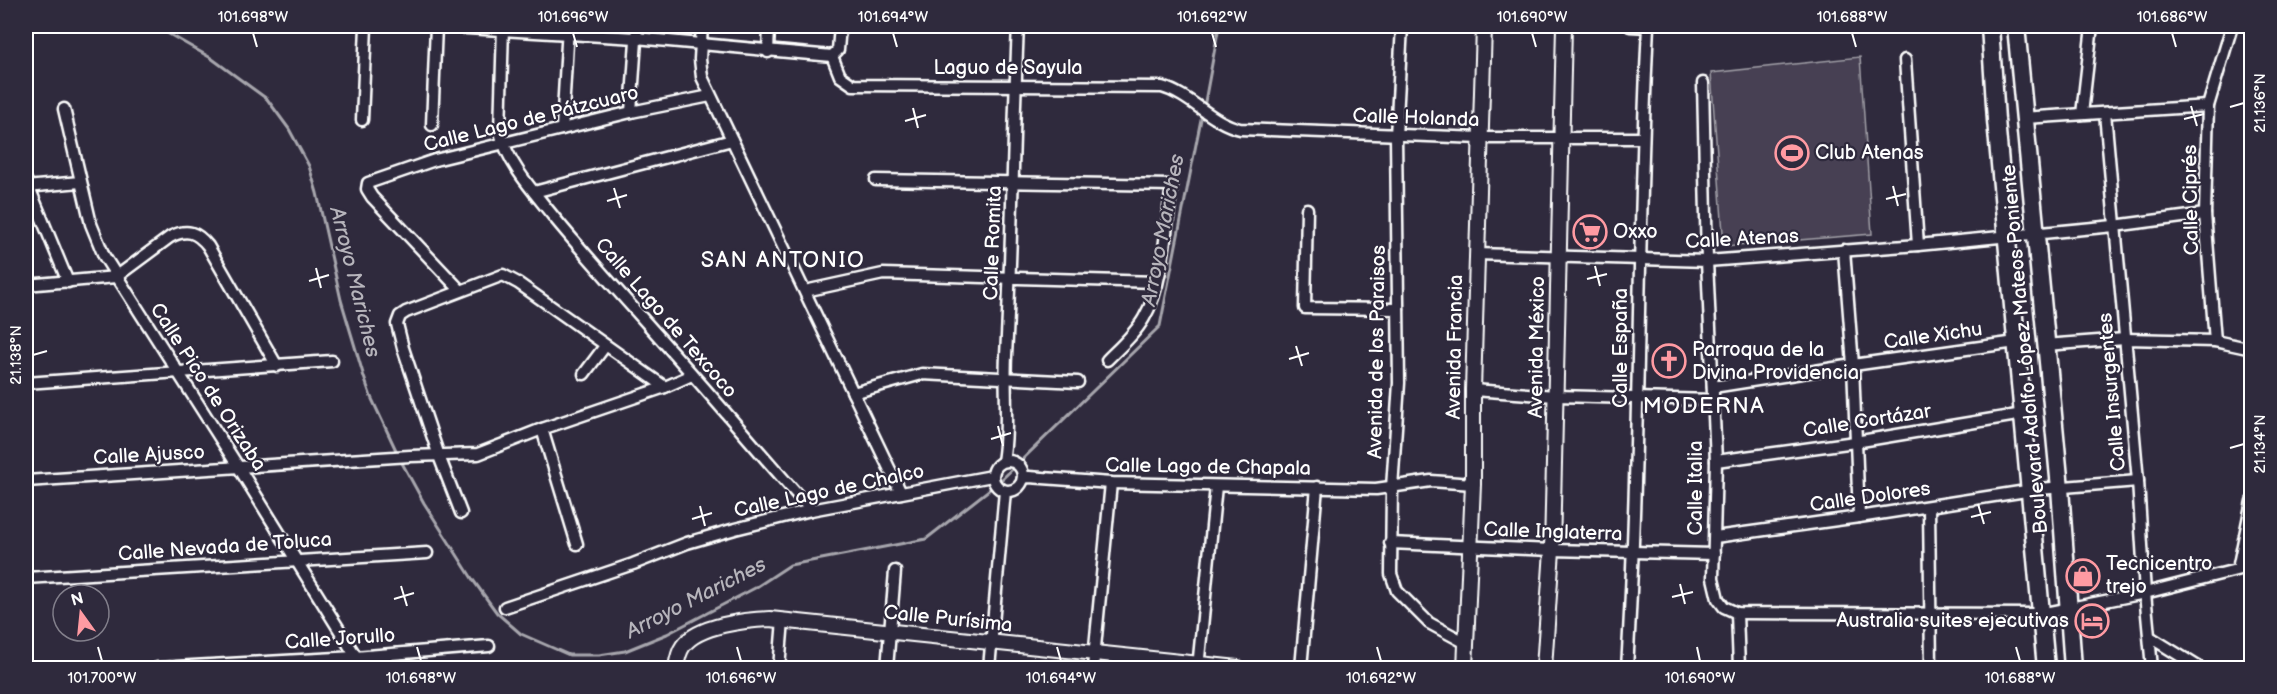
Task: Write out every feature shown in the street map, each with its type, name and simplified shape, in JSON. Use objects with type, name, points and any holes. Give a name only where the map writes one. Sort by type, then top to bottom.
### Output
[{"type":"main road","name":"Boulevard Adolfo López Mateos Poniente","points":[[1990,26],[1996,120],[2046,669]]},
{"type":"main road","name":"Boulevard Adolfo López Mateos Poniente","points":[[2016,26],[2023,118],[2036,232],[2044,345],[2060,488],[2073,669]]},
{"type":"street","points":[[362,120],[366,26]]},
{"type":"street","points":[[432,125],[435,26],[568,30],[768,52],[832,56],[838,50],[840,26]]},
{"type":"street","points":[[631,112],[637,26]]},
{"type":"street","points":[[702,26],[700,45],[702,77],[710,96],[901,494]]},
{"type":"street","points":[[768,52],[769,26]]},
{"type":"street","name":"Calle Romita","points":[[1003,461],[1006,442],[1005,378],[1014,184],[1018,26]]},
{"type":"street","name":"Avenida de los Paraisos","points":[[1402,26],[1396,136],[1399,383],[1392,488],[1391,574],[1397,591],[1429,623],[1466,644]]},
{"type":"street","name":"Avenida Francia","points":[[1465,669],[1473,484],[1473,390],[1484,26]]},
{"type":"street","name":"Avenida México","points":[[1544,669],[1552,550],[1564,26]]},
{"type":"street","points":[[1630,26],[1648,27]]},
{"type":"street","points":[[2082,114],[2092,26]]},
{"type":"street","name":"Calle Ciprés","points":[[2215,341],[2205,214],[2208,106],[2232,26]]},
{"type":"street","name":"Calle España","points":[[1627,669],[1634,553],[1639,398],[1642,138],[1648,27]]},
{"type":"street","points":[[502,28],[499,118],[503,143]]},
{"type":"street","points":[[562,129],[568,30]]},
{"type":"street","name":"Laguo de Sayula","points":[[832,56],[840,76],[853,85],[1162,87],[1172,90],[1195,106]]},
{"type":"street","points":[[1905,60],[1918,244]]},
{"type":"street","name":"Calle Italia","points":[[1703,83],[1707,261],[1716,461],[1713,579],[1718,599],[1724,607],[1737,613]]},
{"type":"street","name":"Calle Lago de Pátzcuaro","points":[[460,290],[372,197],[366,187],[368,183],[377,178],[435,160],[631,112],[710,96]]},
{"type":"street","name":"Calle Holanda","points":[[1195,106],[1217,121],[1240,129],[1481,138],[1642,138]]},
{"type":"street","points":[[2023,118],[2208,106]]},
{"type":"street","name":"Calle Pico de Orizaba","points":[[64,109],[96,240],[116,277],[239,468],[363,669]]},
{"type":"street","name":"Calle Insurgentes","points":[[2105,113],[2138,481],[2152,669]]},
{"type":"street","points":[[534,192],[732,140]]},
{"type":"street","name":"Calle Lago de Texcoco","points":[[503,143],[534,192],[585,255],[811,510]]},
{"type":"street","points":[[876,180],[1172,185],[1157,282],[1144,317],[1107,360]]},
{"type":"street","points":[[68,282],[26,185],[80,182]]},
{"type":"street","points":[[1306,209],[1305,308],[1398,309]]},
{"type":"street","name":"Calle Atenas","points":[[1477,254],[1707,261],[2114,226],[2205,214]]},
{"type":"street","points":[[26,285],[116,277],[170,237],[186,231],[201,236],[277,366]]},
{"type":"street","points":[[1844,250],[1853,365],[1859,518]]},
{"type":"street","points":[[805,291],[883,274],[1157,282]]},
{"type":"street","points":[[461,513],[439,456],[403,348],[397,324],[400,316],[406,312],[501,275],[505,276],[665,387]]},
{"type":"street","points":[[2044,345],[2125,339],[2215,341],[2252,349]]},
{"type":"street","name":"Calle Xichu","points":[[1713,387],[2016,342]]},
{"type":"street","points":[[584,374],[605,346]]},
{"type":"street","points":[[26,383],[178,374],[332,361]]},
{"type":"street","points":[[854,393],[922,374],[1077,382]]},
{"type":"street","name":"Calle Ajusco","points":[[26,481],[409,456],[478,454],[693,375]]},
{"type":"street","points":[[1473,390],[1556,396],[1713,400]]},
{"type":"street","name":"Calle Cortázar","points":[[1716,461],[1855,442],[2023,414]]},
{"type":"street","points":[[542,429],[577,544]]},
{"type":"street","points":[[989,669],[1003,490],[992,478],[994,469],[1003,461],[1015,462],[1023,475],[1018,487],[1003,490]]},
{"type":"street","name":"Calle Lago de Chapala","points":[[1023,475],[1110,483],[1392,488]]},
{"type":"street","name":"Calle Lago de Chalco","points":[[505,607],[633,564],[687,543],[811,510],[992,478]]},
{"type":"street","points":[[1392,488],[1409,483],[1431,481],[1473,484]]},
{"type":"street","name":"Calle Dolores","points":[[1715,537],[1859,518],[2031,491],[2138,481]]},
{"type":"street","points":[[1093,662],[1110,483]]},
{"type":"street","points":[[1198,667],[1216,486]]},
{"type":"street","points":[[1301,669],[1317,487]]},
{"type":"street","points":[[2238,569],[2252,501]]},
{"type":"street","points":[[1929,507],[1931,669]]},
{"type":"street","name":"Calle Inglaterra","points":[[1390,543],[1714,554]]},
{"type":"street","name":"Calle Nevada de Toluca","points":[[26,578],[428,553]]},
{"type":"street","points":[[1739,669],[1737,613],[2040,614],[2145,593],[2252,566]]},
{"type":"street","points":[[887,669],[895,571]]},
{"type":"street","name":"Calle Purísima","points":[[676,669],[684,644],[705,631],[743,621],[770,619],[990,643],[1093,662],[1238,669]]},
{"type":"street","points":[[779,669],[783,620]]},
{"type":"street","points":[[2150,637],[2200,669]]},
{"type":"street","name":"Calle Jorullo","points":[[157,669],[489,646]]},
{"type":"shaded area","name":"Club Atenas","points":[[1860,57],[1872,234],[1724,246],[1711,73]]},
{"type":"waterway","name":"Arroyo Mariches","points":[[155,26],[211,58],[267,99],[289,129],[309,166],[341,300],[364,377],[402,463],[424,503],[497,613],[521,634],[569,655],[599,655],[625,651],[667,634],[755,588],[790,565],[926,539],[999,482],[1160,326],[1202,114]]},
{"type":"waterway","name":"Arroyo Mariches","points":[[1204,107],[1219,26]]},
{"type":"place","name":"Club Atenas","points":[[1792,153]]},
{"type":"place","name":"Oxxo","points":[[1590,232]]},
{"type":"place","name":"Parroqua de la Divina Providencia","points":[[1669,361]]},
{"type":"place","name":"Tecnicentro trejo","points":[[2083,576]]},
{"type":"place","name":"Australia suites ejecutivas","points":[[2092,621]]},
{"type":"district","name":"SAN ANTONIO","points":[[783,260]]},
{"type":"district","name":"MODERNA","points":[[1704,406]]}]
